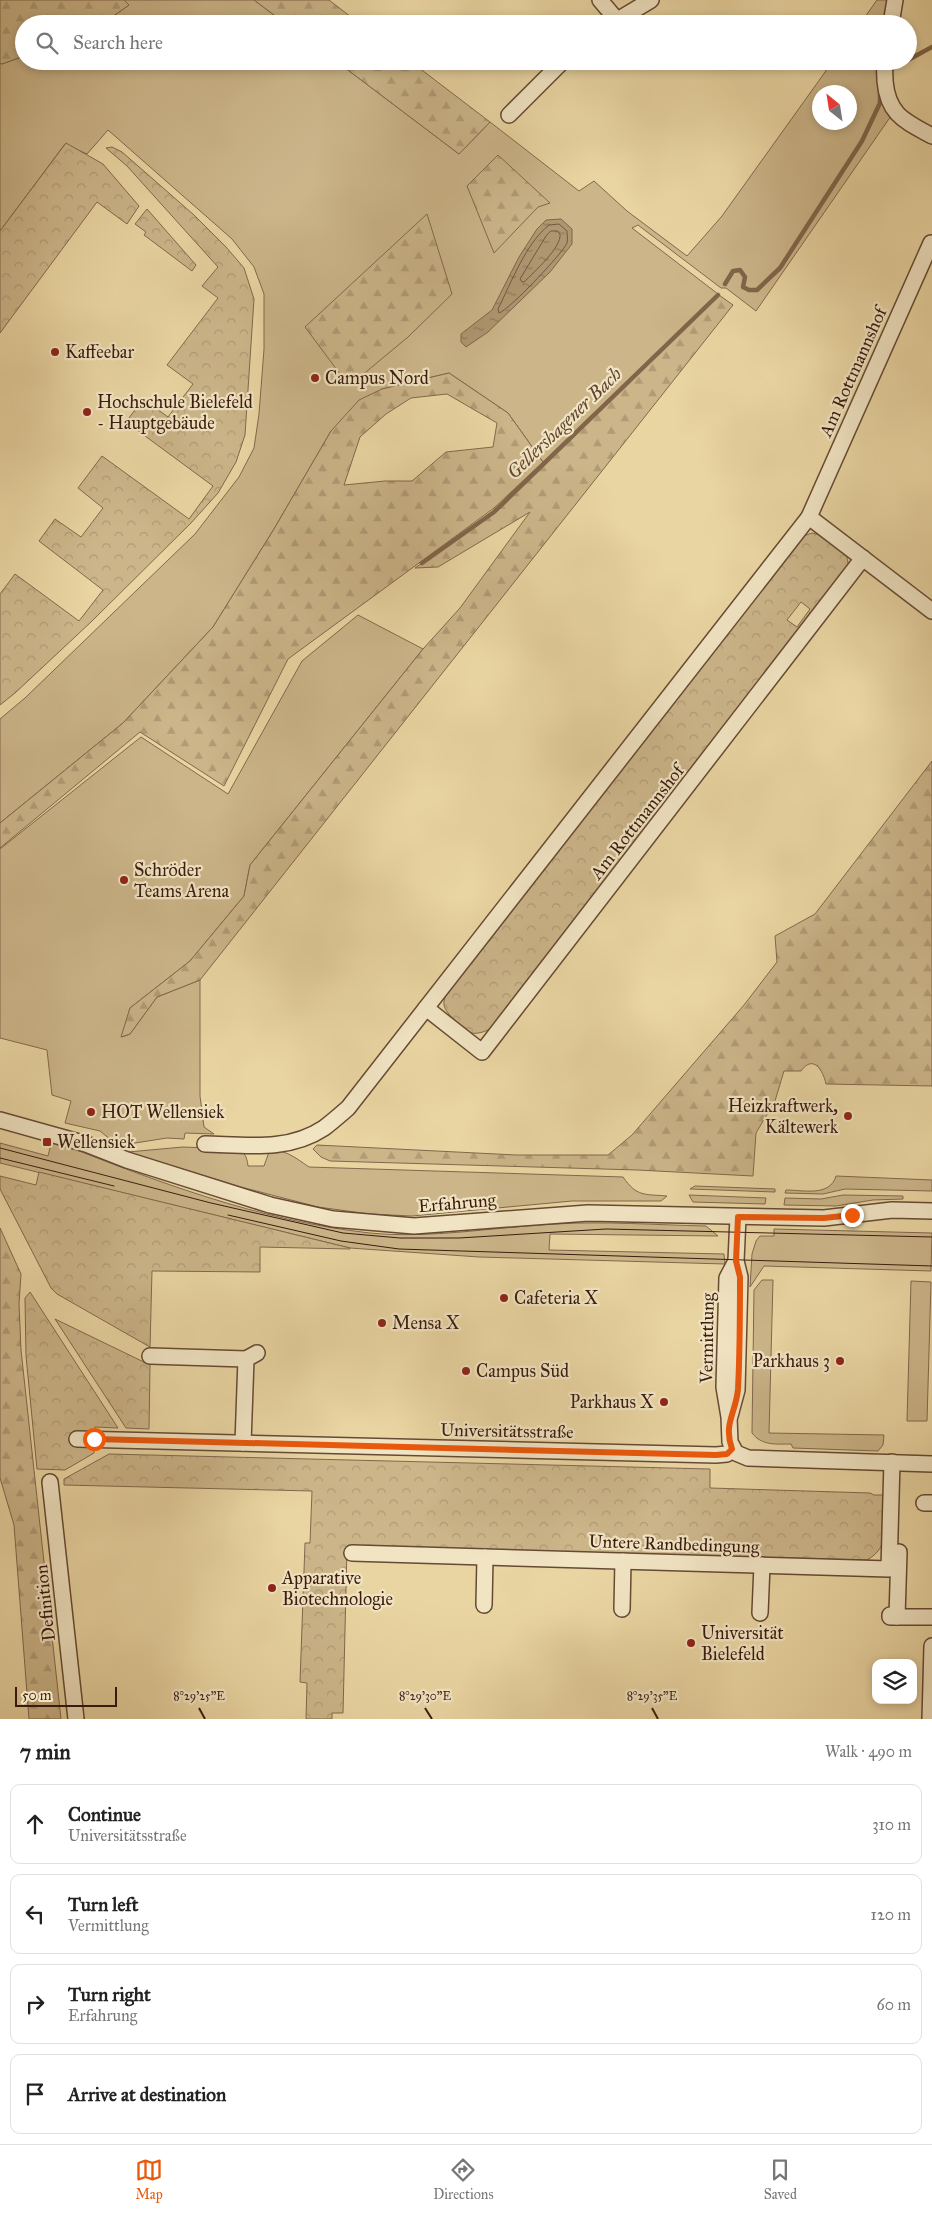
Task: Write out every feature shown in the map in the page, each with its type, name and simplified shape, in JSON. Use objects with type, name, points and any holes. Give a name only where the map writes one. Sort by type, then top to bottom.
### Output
[{"type":"street","points":[[600,0],[609,15]]},
{"type":"street","points":[[625,15],[651,0]]},
{"type":"street","points":[[892,15],[895,0]]},
{"type":"street","points":[[509,115],[554,70]]},
{"type":"street","points":[[886,70],[888,102],[896,113],[905,120],[932,136]]},
{"type":"street","name":"Am Rottmannshof","points":[[205,1144],[255,1151],[292,1143],[324,1128],[348,1108],[810,517],[930,243]]},
{"type":"street","points":[[810,517],[932,611]]},
{"type":"street","name":"Am Rottmannshof","points":[[426,1008],[482,1052],[863,558]]},
{"type":"street","name":"Erfahrung","points":[[0,1120],[86,1144],[128,1160],[270,1205],[358,1222],[414,1226],[588,1213],[824,1218],[892,1210],[932,1211]]},
{"type":"street","name":"Vermittlung","points":[[732,1449],[729,1436],[730,1417],[738,1382],[740,1277],[736,1261],[738,1217]]},
{"type":"street","points":[[150,1356],[251,1356],[243,1443]]},
{"type":"street","name":"Universitätsstraße","points":[[77,1439],[716,1455],[727,1454],[732,1449]]},
{"type":"street","points":[[732,1449],[740,1456],[748,1458],[932,1464]]},
{"type":"street","points":[[891,1588],[892,1573],[889,1569],[892,1462]]},
{"type":"street","name":"Definition","points":[[50,1482],[76,1719]]},
{"type":"street","points":[[902,1488],[894,1615],[932,1617]]},
{"type":"street","name":"Untere Randbedingung","points":[[352,1553],[889,1569]]},
{"type":"street","points":[[484,1605],[485,1557]]},
{"type":"street","points":[[622,1608],[623,1561]]},
{"type":"street","points":[[760,1612],[762,1565]]},
{"type":"street","points":[[930,1719],[932,1646]]},
{"type":"green space","points":[[0,0],[124,0],[129,5],[115,15],[15,15],[15,59],[0,63]]},
{"type":"green space","points":[[124,0],[254,0],[274,15],[115,15],[129,5]]},
{"type":"green space","points":[[254,0],[329,0],[348,15],[274,15]]},
{"type":"green space","points":[[877,0],[898,0],[897,15],[866,15]]},
{"type":"green space","points":[[15,59],[15,70],[348,70],[459,154],[490,122],[579,191],[594,181],[627,211],[687,256],[722,216],[812,90],[812,130],[857,130],[857,85],[816,85],[827,70],[891,70],[891,116],[756,311],[726,288],[721,288],[638,225],[632,228],[718,294],[543,462],[508,413],[449,373],[382,389],[331,431],[274,529],[213,627],[123,723],[0,823],[0,719],[25,698],[195,534],[239,477],[254,448],[259,414],[264,349],[264,294],[254,267],[232,239],[108,130],[87,154],[65,144],[0,231],[0,63]]},
{"type":"green space","points":[[348,70],[422,70],[490,122],[459,154]]},
{"type":"green space","points":[[66,143],[103,164],[139,206],[127,224],[97,202],[0,333],[0,231]]},
{"type":"green space","points":[[112,147],[122,152],[194,215],[244,268],[254,299],[245,435],[236,462],[218,493],[191,523],[91,622],[0,705],[0,594],[15,574],[79,621],[103,590],[39,541],[55,519],[81,537],[103,508],[78,488],[102,456],[189,519],[213,486],[126,422],[143,399],[168,417],[193,384],[167,365],[218,298],[202,286],[218,267],[127,166],[106,148]]},
{"type":"green space","points":[[498,155],[550,203],[538,207],[494,253],[467,186]]},
{"type":"green space","points":[[147,209],[196,265],[192,271],[144,235],[146,232],[135,224]]},
{"type":"green space","points":[[427,214],[452,294],[408,337],[349,386],[305,327]]},
{"type":"green space","points":[[719,295],[733,305],[200,980],[157,997],[130,1034],[121,1037],[130,1008],[190,961],[244,896],[250,865],[423,649],[460,608],[530,512],[438,567],[415,568],[495,513]]},
{"type":"green space","points":[[449,373],[508,413],[543,462],[494,508],[288,659],[224,786],[140,732],[0,848],[0,823],[123,723],[213,627],[274,529],[331,431],[359,400],[382,389]],"holes":[[[447,394],[497,423],[493,447],[446,452],[412,481],[385,481],[344,485],[360,437],[386,414],[411,398]]]},
{"type":"green space","points":[[812,533],[827,538],[840,547],[848,560],[845,575],[490,1029],[471,1033],[464,1029],[451,1017],[444,1005],[445,997],[453,984],[801,537]],"holes":[[[801,602],[810,609],[797,627],[787,620]]]},
{"type":"green space","name":"Schröder Teams Arena","points":[[358,615],[423,649],[250,865],[244,896],[190,961],[130,1008],[122,1037],[130,1034],[157,997],[200,980],[200,1096],[204,1127],[214,1134],[185,1133],[184,1139],[167,1138],[129,1144],[111,1140],[100,1131],[65,1123],[71,1101],[52,1095],[47,1050],[0,1038],[0,849],[141,737],[228,794],[302,661]]},
{"type":"green space","points":[[932,761],[932,1086],[826,1084],[820,1069],[813,1064],[805,1066],[801,1071],[784,1071],[775,1101],[756,1133],[753,1176],[637,1170],[330,1161],[321,1157],[313,1149],[317,1145],[516,1155],[608,1155],[632,1135],[744,1005],[777,962],[775,936],[815,914]]},
{"type":"green space","points":[[52,1140],[129,1170],[208,1197],[288,1219],[329,1227],[370,1233],[416,1235],[574,1223],[706,1226],[718,1236],[550,1234],[549,1250],[724,1254],[725,1264],[479,1257],[350,1248],[0,1163],[0,1143],[48,1156]]},
{"type":"green space","points":[[183,1147],[235,1149],[244,1154],[248,1166],[264,1166],[269,1152],[279,1151],[285,1152],[309,1167],[623,1177],[637,1191],[667,1196],[661,1201],[572,1201],[412,1216],[369,1214],[318,1207],[241,1187],[128,1152]]},
{"type":"green space","points":[[39,1172],[350,1249],[260,1247],[260,1272],[152,1271],[150,1347],[57,1294],[51,1288],[0,1189],[0,1176],[36,1185]]},
{"type":"green space","points":[[836,1176],[932,1180],[932,1191],[845,1189],[823,1194],[785,1193],[786,1190],[822,1190],[833,1183]]},
{"type":"green space","points":[[695,1186],[775,1189],[775,1192],[690,1189]]},
{"type":"green space","points":[[689,1195],[766,1198],[765,1204],[693,1202]]},
{"type":"green space","points":[[843,1195],[903,1196],[903,1199],[873,1200],[836,1206],[784,1205],[785,1198],[821,1199]]},
{"type":"green space","points":[[0,1228],[21,1274],[19,1304],[21,1350],[61,1719],[29,1719],[14,1525],[0,1478]]},
{"type":"green space","points":[[774,1229],[932,1233],[931,1271],[764,1266],[750,1287],[752,1254],[756,1241],[760,1236],[774,1236]]},
{"type":"green space","points":[[762,1280],[773,1280],[769,1433],[884,1435],[883,1445],[878,1451],[793,1448],[791,1444],[765,1442],[752,1433],[754,1290]]},
{"type":"green space","points":[[911,1281],[931,1282],[927,1421],[907,1421]]},
{"type":"green space","points":[[30,1292],[118,1428],[95,1427],[94,1453],[65,1470],[37,1469],[26,1356],[25,1298]]},
{"type":"green space","points":[[55,1319],[150,1365],[149,1429],[126,1428]]},
{"type":"green space","points":[[109,1454],[710,1469],[710,1488],[886,1495],[887,1523],[881,1547],[867,1560],[347,1547],[343,1713],[332,1713],[332,1719],[306,1719],[307,1683],[300,1682],[305,1543],[310,1543],[312,1491],[64,1485],[64,1479]]},
{"type":"water","points":[[561,219],[572,229],[572,244],[550,272],[488,332],[466,347],[461,342],[461,334],[492,310],[519,257],[537,229],[546,220]]},
{"type":"waterway","name":"Gellershagener Bach","points":[[917,55],[932,47]]},
{"type":"waterway","name":"Gellershagener Bach","points":[[725,284],[733,271],[740,270],[745,277],[743,287],[749,290],[757,290],[780,268],[862,141],[880,103],[880,89]]},
{"type":"waterway","name":"Gellershagener Bach","points":[[422,563],[494,512],[718,295]]},
{"type":"tram line","points":[[0,1148],[211,1203],[343,1233],[400,1238],[459,1238],[606,1229],[932,1237]]},
{"type":"tram line","points":[[0,1158],[114,1186]]},
{"type":"tram line","points":[[228,1215],[341,1241],[399,1249],[932,1266]]},
{"type":"place","name":"Kaffeebar","points":[[55,352]]},
{"type":"place","name":"Campus Nord","points":[[315,378]]},
{"type":"place","name":"Hochschule Bielefeld - Hauptgebäude","points":[[87,412]]},
{"type":"place","name":"Schröder Teams Arena","points":[[124,880]]},
{"type":"place","name":"HOT Wellensiek","points":[[91,1112]]},
{"type":"place","name":"Heizkraftwerk, Kältewerk","points":[[848,1116]]},
{"type":"place","name":"Wellensiek","points":[[47,1142]]},
{"type":"place","name":"Cafeteria X","points":[[504,1298]]},
{"type":"place","name":"Mensa X","points":[[382,1323]]},
{"type":"place","name":"Parkhaus 3","points":[[840,1361]]},
{"type":"place","name":"Campus Süd","points":[[466,1371]]},
{"type":"place","name":"Parkhaus X","points":[[664,1402]]},
{"type":"place","name":"Apparative Biotechnologie","points":[[272,1588]]},
{"type":"place","name":"Universität Bielefeld","points":[[691,1643]]},
{"type":"route","points":[[94,1439],[727,1454],[732,1449],[729,1436],[730,1417],[738,1390],[740,1339],[740,1277],[736,1261],[738,1217],[824,1218],[852,1215]]}]
